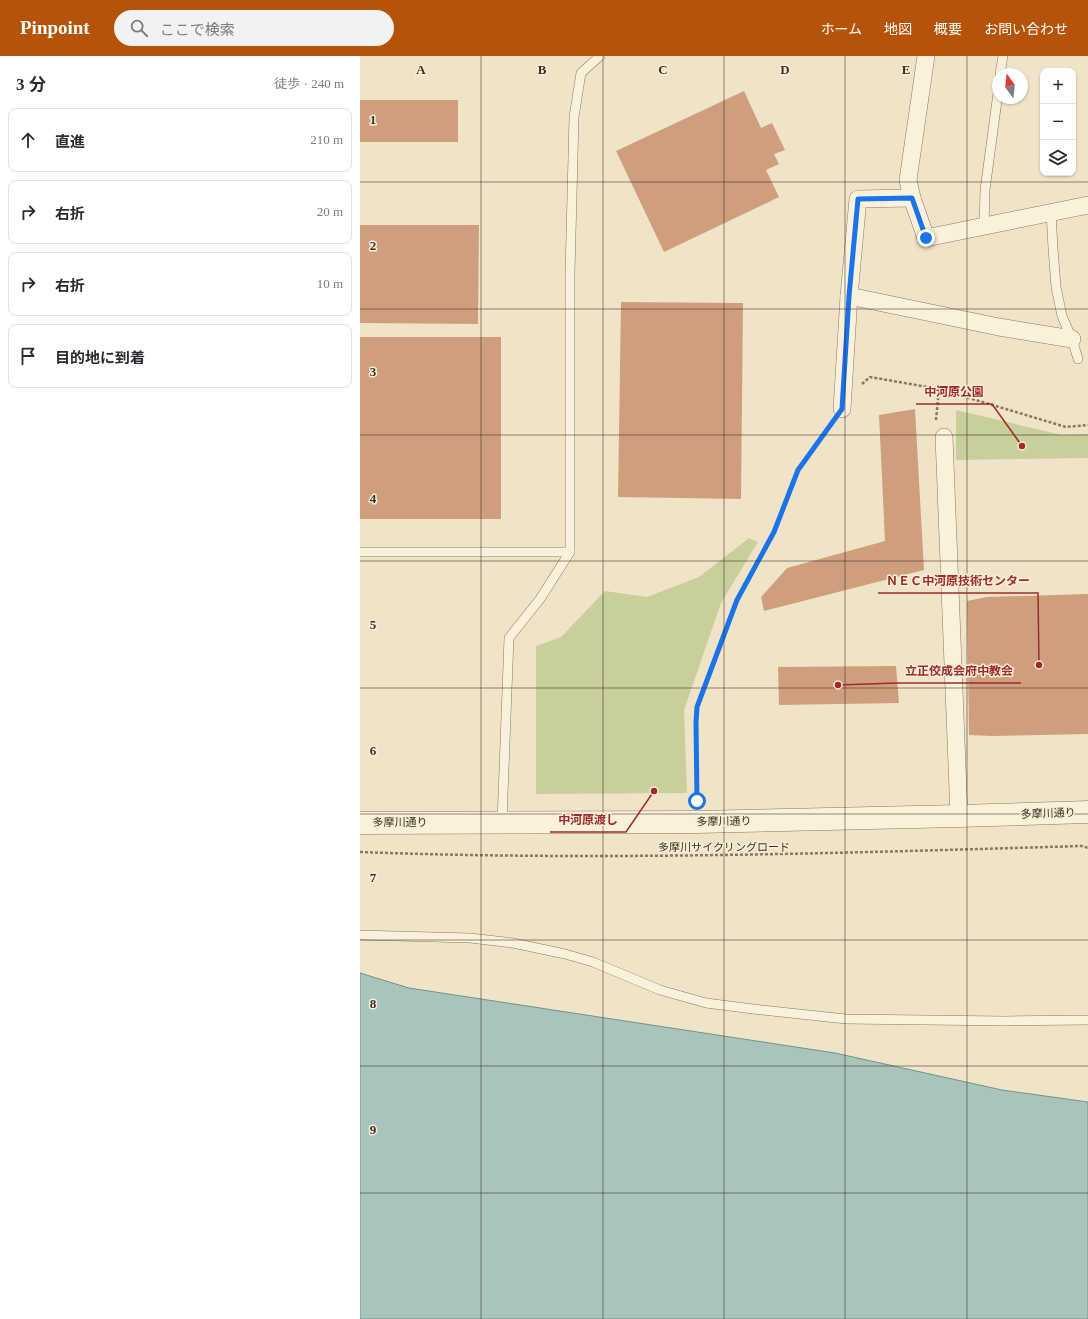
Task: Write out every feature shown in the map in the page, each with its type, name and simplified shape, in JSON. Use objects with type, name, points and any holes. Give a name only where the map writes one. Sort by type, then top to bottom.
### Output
[{"type":"street","points":[[926,56],[908,180],[912,198],[926,238],[1088,205]]},
{"type":"street","points":[[842,409],[849,296],[858,199],[912,198]]},
{"type":"street","points":[[849,296],[999,327],[1072,339]]},
{"type":"street","points":[[944,437],[959,816]]},
{"type":"street","name":"多摩川通り","points":[[360,823],[697,822],[1088,812]]},
{"type":"lane","points":[[502,822],[509,638],[540,599],[570,552],[570,274],[574,117],[581,73],[600,56]]},
{"type":"lane","points":[[1001,68],[1003,56]]},
{"type":"lane","points":[[984,226],[986,190],[997,104]]},
{"type":"lane","points":[[1052,212],[1056,287],[1062,316],[1072,339],[1078,359]]},
{"type":"lane","points":[[360,552],[570,552]]},
{"type":"lane","points":[[360,935],[470,938],[513,943],[565,954],[593,962],[660,990],[706,1003],[753,1009],[846,1019],[1004,1021],[1088,1020]]},
{"type":"path","points":[[697,801],[697,707],[734,607],[774,532],[798,470],[842,409],[853,391],[870,377],[939,389],[1066,427],[1088,425]]},
{"type":"path","points":[[939,389],[935,426],[944,437]]},
{"type":"path","name":"多摩川サイクリングロード","points":[[360,852],[506,856],[790,855],[1088,847]]},
{"type":"green space","points":[[956,410],[1062,435],[1088,434],[1088,458],[956,460]]},
{"type":"green space","points":[[749,538],[758,542],[721,603],[684,710],[687,793],[536,794],[536,646],[561,637],[605,591],[647,597],[699,577]]},
{"type":"water","points":[[360,973],[409,988],[835,1053],[1002,1090],[1088,1102],[1088,1319],[360,1319]]},
{"type":"building","points":[[744,91],[761,128],[772,123],[785,150],[774,154],[779,164],[766,170],[779,197],[664,252],[616,151]]},
{"type":"building","points":[[360,100],[458,100],[458,142],[360,142]]},
{"type":"building","points":[[360,225],[479,225],[478,324],[360,323]]},
{"type":"building","points":[[621,302],[743,303],[741,499],[618,497]]},
{"type":"building","points":[[360,337],[501,337],[501,519],[360,519]]},
{"type":"building","points":[[915,409],[924,570],[764,611],[761,597],[787,568],[885,541],[879,415]]},
{"type":"building","points":[[1088,594],[1088,734],[969,735],[967,601],[987,597]]},
{"type":"building","points":[[896,666],[899,703],[779,705],[778,667]]},
{"type":"place","name":"中河原公園","points":[[1022,446]]},
{"type":"place","name":"ＮＥＣ中河原技術センター","points":[[1039,665]]},
{"type":"place","name":"立正佼成会府中教会","points":[[838,685]]},
{"type":"place","name":"中河原渡し","points":[[654,791]]},
{"type":"route","points":[[697,801],[697,707],[737,600],[774,532],[798,470],[842,409],[849,296],[858,199],[912,198],[926,238]]}]
